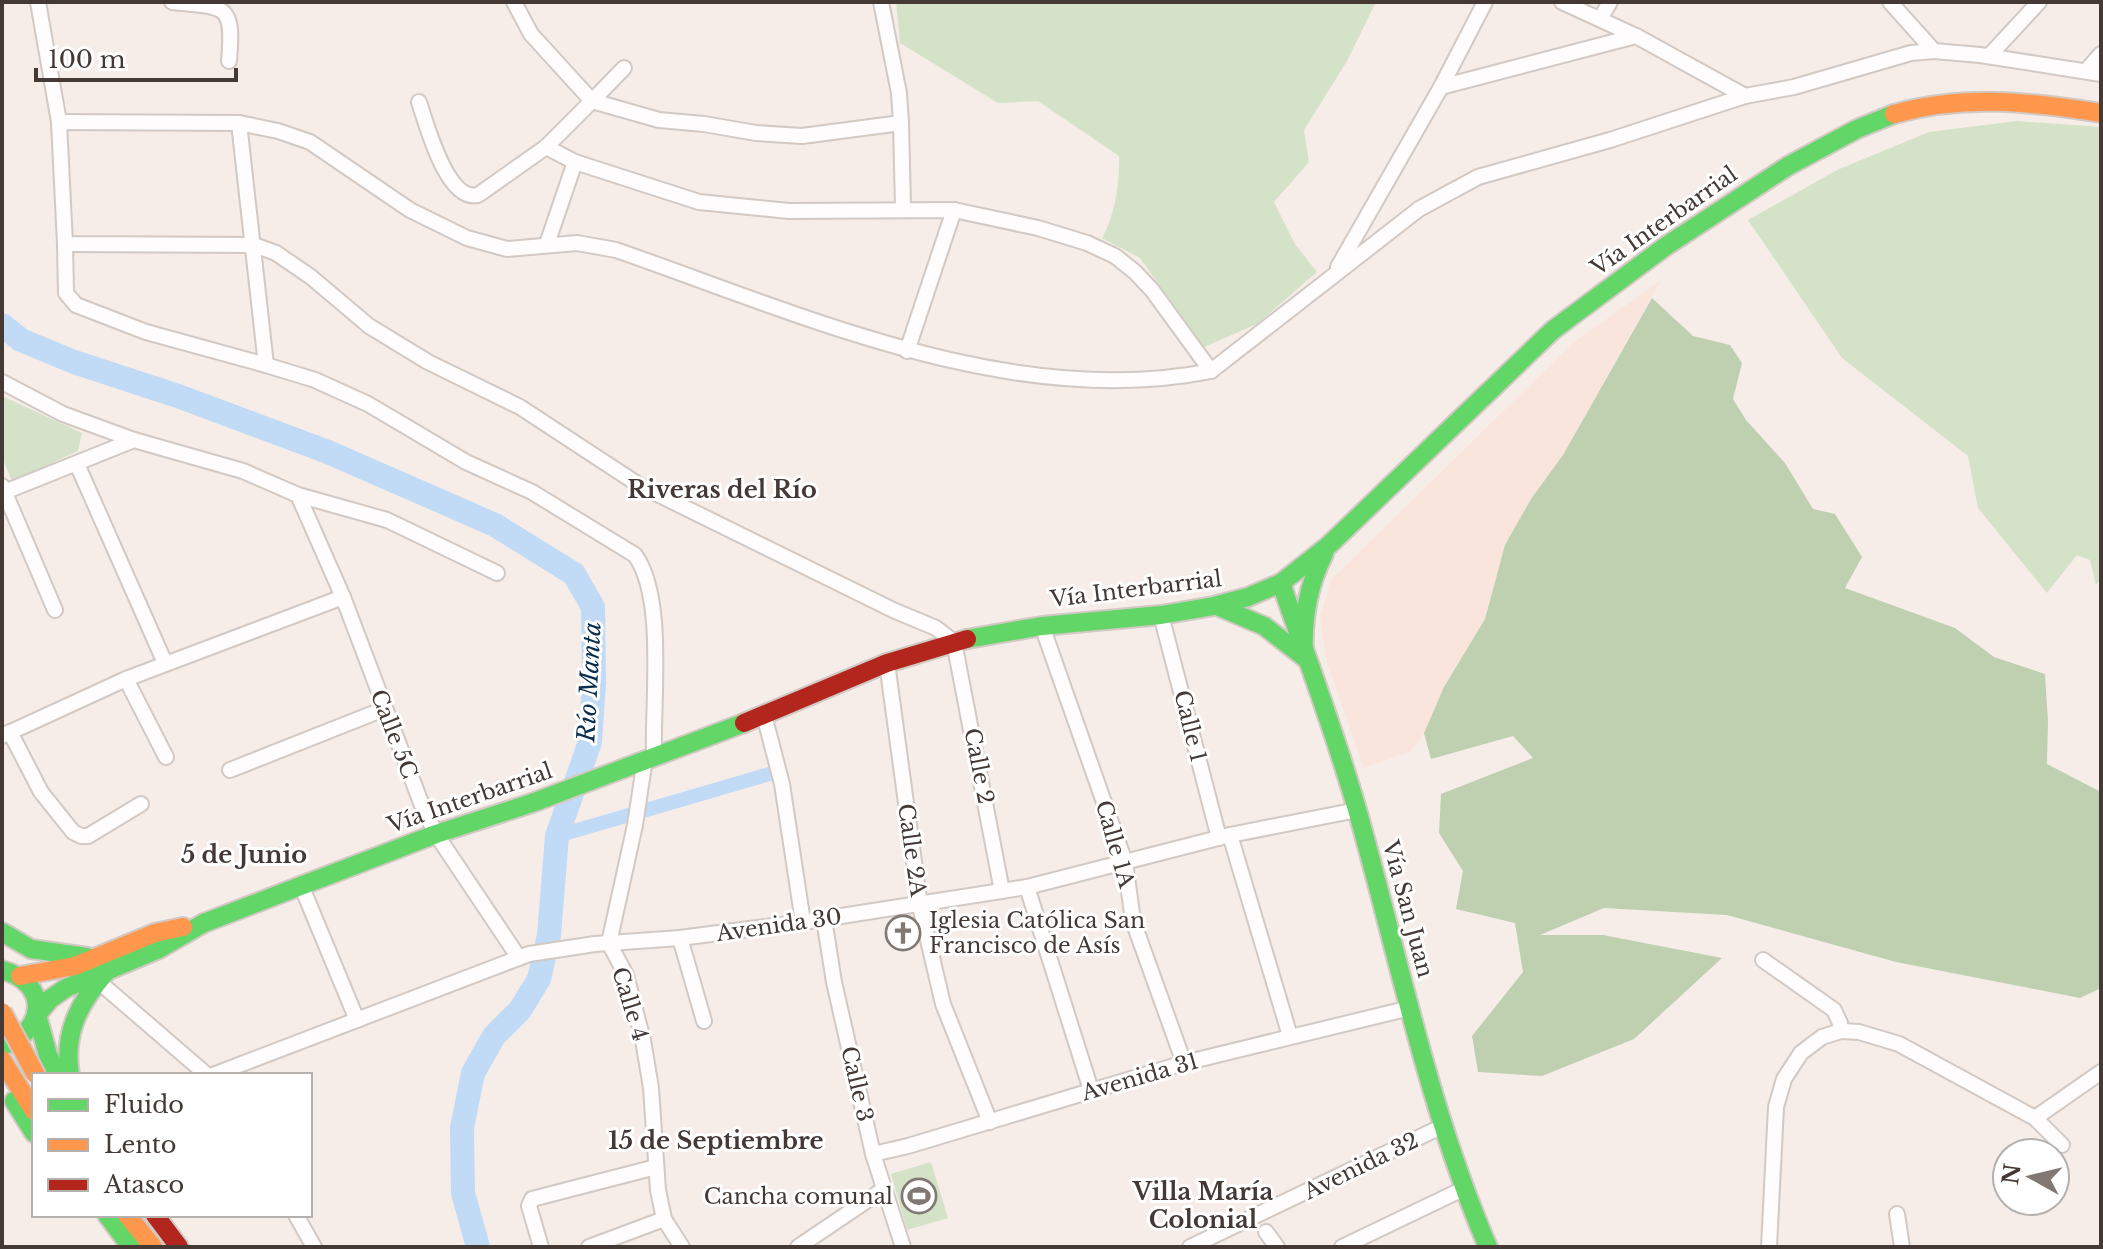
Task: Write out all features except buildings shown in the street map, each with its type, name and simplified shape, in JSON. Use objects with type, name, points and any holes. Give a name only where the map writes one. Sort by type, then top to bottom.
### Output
[{"type":"main road","name":"Vía Interbarrial","points":[[2,1046],[17,1043],[26,1036],[50,999],[66,988],[101,969],[159,949],[204,923],[436,834],[532,803],[764,715],[887,663],[954,642],[1042,626],[1161,615],[1214,606],[1248,597],[1281,583],[1329,545],[1553,330],[1666,246],[1788,166],[1870,123],[1897,113],[1936,105],[1983,100],[2034,102],[2101,113]]},
{"type":"main road","points":[[1304,657],[1304,609],[1313,578],[1329,545]]},
{"type":"main road","name":"Vía San Juan","points":[[1281,583],[1357,810],[1463,1189],[1488,1247]]},
{"type":"main road","points":[[1214,606],[1240,612],[1258,621],[1304,657]]},
{"type":"main road","points":[[2,932],[31,949],[101,969],[70,1026],[66,1048],[70,1073]]},
{"type":"main road","points":[[2,957],[11,973],[35,993],[37,1015],[48,1055],[57,1073]]},
{"type":"main road","name":"Vía Interbarrial","points":[[11,973],[101,969]]},
{"type":"main road","points":[[2,1012],[35,1073]]},
{"type":"main road","points":[[2,1060],[32,1108]]},
{"type":"main road","points":[[2,1084],[32,1130]]},
{"type":"main road","points":[[91,1217],[112,1247]]},
{"type":"main road","points":[[108,1217],[131,1247]]},
{"type":"main road","points":[[129,1217],[153,1247]]},
{"type":"main road","points":[[156,1217],[179,1247]]},
{"type":"street","points":[[38,2],[45,2]]},
{"type":"street","name":"Calle 4","points":[[38,2],[59,122],[66,293],[76,305],[161,336],[315,380],[368,404],[466,462],[545,499],[635,555],[650,597],[654,645],[645,759],[636,819],[602,943],[626,975],[643,1040],[651,1088],[656,1167],[664,1219],[682,1247]]},
{"type":"street","points":[[172,2],[216,7],[224,12],[232,27],[229,61]]},
{"type":"street","points":[[514,2],[531,34],[592,101],[659,120],[756,133],[802,136],[901,123]]},
{"type":"street","points":[[881,2],[899,93],[903,208]]},
{"type":"street","points":[[1334,274],[1441,87],[1485,2]]},
{"type":"street","points":[[1562,2],[1636,36],[1745,96]]},
{"type":"street","points":[[1600,19],[1610,2]]},
{"type":"street","points":[[1890,2],[1934,51]]},
{"type":"street","points":[[1989,56],[2039,2]]},
{"type":"street","points":[[1441,87],[1636,36]]},
{"type":"street","points":[[59,122],[239,123],[278,131],[310,142],[410,210],[467,238],[507,249],[577,243],[616,250],[907,351],[1011,372],[1087,379],[1172,379],[1211,371],[1419,209],[1478,177],[1610,140],[1745,96],[1794,87],[1911,53],[1934,51],[1989,56],[2093,73],[2101,54]]},
{"type":"street","points":[[419,102],[438,158],[461,194],[469,197],[478,195],[546,147],[624,68]]},
{"type":"street","points":[[239,123],[266,365]]},
{"type":"street","points":[[546,147],[575,162],[699,202],[789,211],[954,210],[1038,228],[1087,243],[1115,256],[1152,290],[1211,371]]},
{"type":"street","points":[[547,244],[575,162]]},
{"type":"street","points":[[907,351],[954,210]]},
{"type":"street","points":[[65,244],[254,245],[276,253],[311,277],[369,326],[428,362],[520,407],[639,485],[893,610],[917,618],[954,642]]},
{"type":"street","points":[[2,382],[63,414],[134,440],[243,471],[298,495],[387,520],[497,573]]},
{"type":"street","points":[[55,610],[3,490],[134,440]]},
{"type":"street","points":[[77,464],[165,663]]},
{"type":"street","name":"Calle 5C","points":[[298,495],[343,597],[384,709],[436,834],[524,956]]},
{"type":"street","points":[[141,804],[88,836],[73,832],[41,792],[6,734],[165,663],[343,597]]},
{"type":"street","name":"Calle 1","points":[[1161,615],[1224,836],[1290,1036]]},
{"type":"street","name":"Calle 1A","points":[[1042,626],[1125,862],[1133,921],[1184,1063]]},
{"type":"street","name":"Calle 2","points":[[954,642],[1002,891]]},
{"type":"street","name":"Calle 2A","points":[[887,663],[920,906],[943,1004],[990,1122]]},
{"type":"street","points":[[126,679],[166,757]]},
{"type":"street","points":[[230,770],[384,709]]},
{"type":"street","points":[[764,715],[782,784],[803,922]]},
{"type":"street","name":"Avenida 30","points":[[215,1073],[524,956],[602,943],[680,938],[920,906],[1027,887],[1224,836],[1357,810]]},
{"type":"street","points":[[301,885],[357,1020]]},
{"type":"street","points":[[1027,887],[1091,1090]]},
{"type":"street","name":"Calle 3","points":[[824,919],[834,982],[873,1154],[903,1247]]},
{"type":"street","points":[[680,938],[704,1021]]},
{"type":"street","points":[[1763,960],[1834,1010],[1841,1031]]},
{"type":"street","points":[[101,969],[208,1073]]},
{"type":"street","name":"Avenida 31","points":[[873,1154],[1184,1063],[1410,1008]]},
{"type":"street","points":[[1769,1247],[1776,1107],[1784,1079],[1801,1053],[1822,1037],[1841,1031],[1877,1036],[1899,1044],[2035,1118],[2054,1137]]},
{"type":"street","points":[[2035,1118],[2101,1072]]},
{"type":"street","name":"Avenida 32","points":[[1190,1247],[1445,1125]]},
{"type":"street","points":[[541,1247],[529,1206],[532,1199],[656,1167]]},
{"type":"street","points":[[798,1247],[884,1189]]},
{"type":"street","points":[[1342,1247],[1463,1189]]},
{"type":"street","points":[[1897,1214],[1902,1247]]},
{"type":"street","points":[[297,1217],[314,1247]]},
{"type":"street","points":[[589,1247],[664,1219]]},
{"type":"street","points":[[1266,1232],[1277,1247]]},
{"type":"shaded area","points":[[1661,280],[1563,455],[1531,499],[1505,545],[1485,619],[1444,687],[1424,733],[1411,751],[1364,768],[1326,660],[1320,618],[1331,580],[1573,343]]},
{"type":"green space","points":[[896,2],[1376,2],[1347,61],[1304,130],[1309,162],[1274,202],[1295,244],[1317,272],[1257,324],[1204,347],[1140,258],[1102,238],[1116,198],[1119,156],[1038,101],[998,103],[900,43]]},
{"type":"green space","points":[[2017,121],[2101,127],[2101,579],[2096,585],[2090,560],[2077,555],[2047,593],[1978,508],[1968,456],[1842,358],[1748,220],[1837,170],[1929,132]]},
{"type":"green space","points":[[1652,298],[1693,336],[1730,345],[1742,363],[1733,399],[1746,420],[1785,463],[1813,509],[1835,514],[1862,557],[1845,588],[1955,628],[1994,657],[2045,674],[2047,764],[2101,792],[2101,988],[2080,998],[1896,962],[1727,915],[1604,908],[1540,935],[1603,935],[1722,958],[1634,1039],[1542,1076],[1478,1072],[1472,1036],[1523,972],[1515,923],[1456,909],[1463,871],[1439,833],[1441,794],[1533,758],[1513,736],[1431,759],[1424,733],[1444,687],[1485,619],[1505,545],[1531,499],[1563,455]]},
{"type":"green space","points":[[2,396],[82,433],[78,451],[12,481],[2,457]]},
{"type":"green space","name":"Cancha comunal","points":[[931,1162],[948,1218],[907,1230],[891,1174]]},
{"type":"waterway","name":"Río Manta","points":[[2,325],[21,340],[74,362],[178,396],[328,452],[495,525],[574,574],[593,607],[594,684],[590,742],[557,836],[549,935],[539,979],[520,1010],[494,1036],[473,1073],[462,1128],[463,1193],[478,1247]]},
{"type":"waterway","points":[[557,836],[773,773]]},
{"type":"traffic: fast","points":[[967,639],[1042,626],[1161,615],[1214,606],[1248,597],[1281,583],[1329,545],[1553,330],[1666,246],[1788,166],[1857,129],[1894,114]]},
{"type":"traffic: fast","points":[[1304,657],[1307,604],[1324,554]]},
{"type":"traffic: fast","points":[[1281,583],[1349,784],[1431,1087],[1488,1247]]},
{"type":"traffic: fast","points":[[1217,606],[1264,626],[1304,657]]},
{"type":"traffic: fast","points":[[37,1015],[50,999],[66,988],[159,949],[204,923],[436,834],[532,803],[744,723]]},
{"type":"traffic: fast","points":[[2,932],[31,949],[87,957]]},
{"type":"traffic: fast","points":[[2,970],[18,976],[29,985],[37,1007],[28,1030],[2,1046]]},
{"type":"traffic: fast","points":[[70,1073],[69,1046],[75,1019],[106,972]]},
{"type":"traffic: fast","points":[[37,1015],[48,1055],[57,1073]]},
{"type":"traffic: fast","points":[[14,1101],[32,1130]]},
{"type":"traffic: fast","points":[[108,1217],[131,1247]]},
{"type":"traffic: slow","points":[[1894,114],[1972,102],[2023,103],[2101,113]]},
{"type":"traffic: slow","points":[[20,976],[75,966],[155,933],[183,927]]},
{"type":"traffic: slow","points":[[2,1012],[35,1073]]},
{"type":"traffic: slow","points":[[2,1060],[32,1108]]},
{"type":"traffic: slow","points":[[129,1217],[153,1247]]},
{"type":"traffic: jam","points":[[744,723],[887,663],[967,639]]},
{"type":"traffic: jam","points":[[156,1217],[179,1247]]},
{"type":"place","name":"Iglesia Católica San Francisco de Asís","points":[[903,933]]},
{"type":"place","name":"Cancha comunal","points":[[919,1196]]},
{"type":"district","name":"Riveras del Río","points":[[722,489]]},
{"type":"district","name":"5 de Junio","points":[[244,854]]},
{"type":"district","name":"15 de Septiembre","points":[[716,1140]]},
{"type":"district","name":"Villa María Colonial","points":[[1203,1205]]}]
